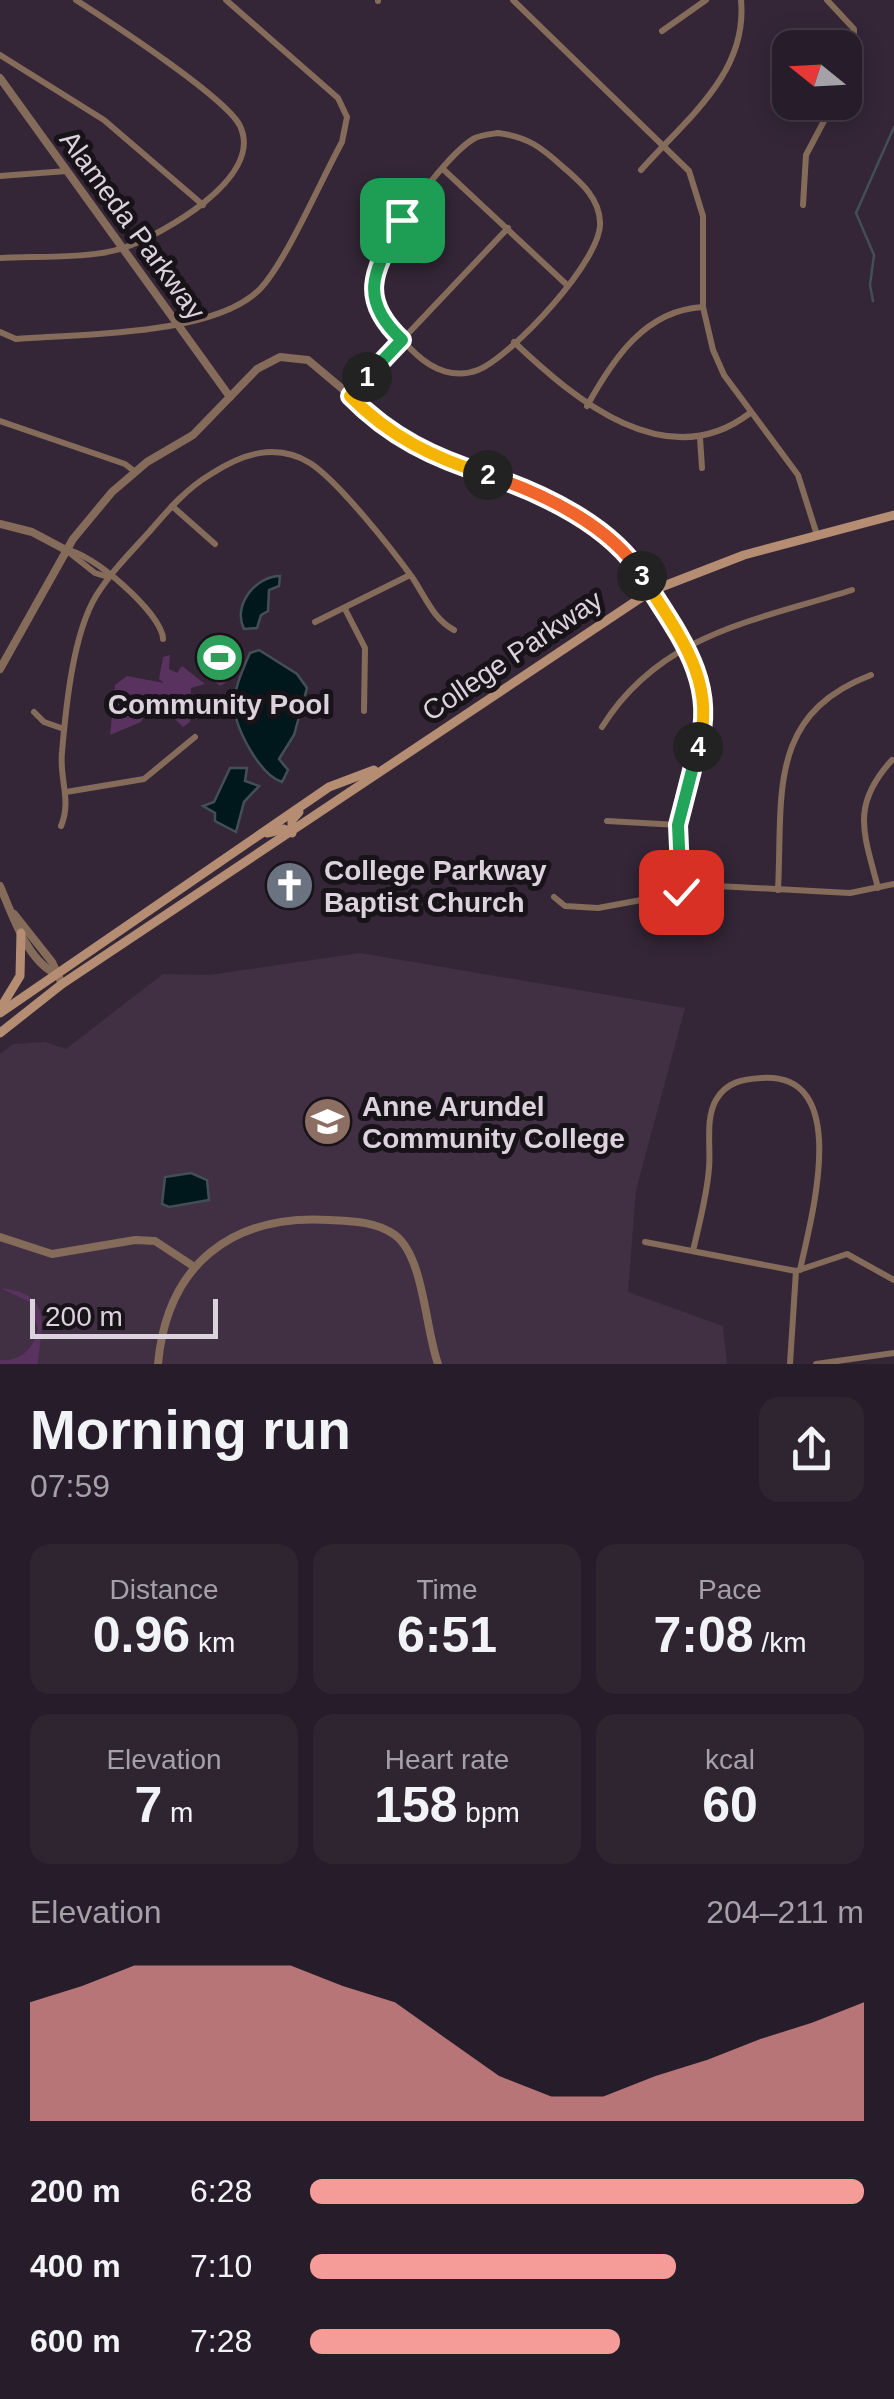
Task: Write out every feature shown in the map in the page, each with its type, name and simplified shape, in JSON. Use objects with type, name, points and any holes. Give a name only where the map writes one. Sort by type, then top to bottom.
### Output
[{"type":"main road","name":"College Parkway","points":[[0,1033],[62,984],[651,591],[691,572],[894,515]]},
{"type":"main road","name":"College Parkway","points":[[0,1010],[329,787],[386,765]]},
{"type":"main road","points":[[247,843],[276,829],[292,833],[298,813],[329,787]]},
{"type":"main road","points":[[0,1010],[20,976],[21,933]]},
{"type":"street","points":[[0,258],[121,249],[203,205],[236,166],[244,140],[236,120],[139,40],[76,0]]},
{"type":"street","points":[[0,332],[16,339],[177,326],[258,291],[346,128],[345,107],[226,0]]},
{"type":"street","points":[[513,0],[664,143],[698,190],[703,216],[703,307],[712,350],[750,413],[798,475],[817,535]]},
{"type":"street","points":[[662,31],[706,0]]},
{"type":"street","points":[[641,170],[724,77],[741,34],[741,0]]},
{"type":"street","points":[[828,0],[854,30]]},
{"type":"street","points":[[0,55],[104,120],[203,205]]},
{"type":"street","name":"Alameda Parkway","points":[[0,78],[4,89],[230,397]]},
{"type":"street","points":[[804,205],[806,155],[823,120]]},
{"type":"street","points":[[512,135],[540,146],[584,186],[595,201],[600,220],[599,242],[588,263],[514,342],[485,366],[451,374],[427,364],[378,312],[375,274],[402,220],[444,170],[475,138],[512,135]]},
{"type":"street","points":[[444,170],[567,285]]},
{"type":"street","points":[[0,176],[67,171]]},
{"type":"street","points":[[350,396],[508,228]]},
{"type":"street","points":[[587,406],[619,355],[653,321],[672,311],[703,307]]},
{"type":"street","points":[[514,342],[587,406],[652,433],[700,438],[750,413]]},
{"type":"street","points":[[0,670],[66,550],[134,472],[192,434],[265,363],[289,356],[308,360],[408,444],[507,482],[610,537],[629,554],[686,645],[701,683],[704,711],[678,825],[681,892]]},
{"type":"street","points":[[0,421],[125,464],[134,472]]},
{"type":"street","points":[[700,438],[702,468]]},
{"type":"street","points":[[61,826],[66,792],[61,758],[64,728],[81,636],[95,598],[191,486],[244,455],[293,454],[322,472],[410,575],[437,616],[454,630]]},
{"type":"street","points":[[172,506],[215,544]]},
{"type":"street","points":[[0,524],[38,534],[94,573],[109,578],[156,616],[163,638]]},
{"type":"street","points":[[315,622],[410,575]]},
{"type":"street","points":[[602,727],[640,678],[686,645],[852,590]]},
{"type":"street","points":[[345,609],[365,648],[364,711]]},
{"type":"street","points":[[778,890],[784,790],[792,737],[814,706],[871,675]]},
{"type":"street","points":[[34,712],[44,722],[64,728]]},
{"type":"street","points":[[66,792],[144,780],[195,737]]},
{"type":"street","points":[[878,888],[862,822],[866,796],[892,760]]},
{"type":"street","points":[[607,821],[678,825]]},
{"type":"street","points":[[554,897],[565,906],[598,908],[717,886],[850,894],[894,884]]},
{"type":"street","points":[[0,886],[21,933],[44,968],[54,973]]},
{"type":"street","points":[[11,912],[22,920],[62,984]]},
{"type":"street","points":[[2,920],[11,912]]},
{"type":"street","points":[[693,1251],[706,1196],[711,1112],[717,1097],[736,1081],[786,1078],[808,1093],[817,1115],[814,1202],[798,1270],[790,1364]]},
{"type":"street","points":[[158,1364],[162,1329],[173,1299],[193,1266],[231,1237],[275,1220],[304,1218],[361,1222],[396,1236],[414,1261],[426,1331],[438,1364]]},
{"type":"street","points":[[0,1236],[52,1254],[135,1240],[155,1241],[193,1266]]},
{"type":"street","points":[[646,1242],[798,1270],[847,1254],[894,1280]]},
{"type":"street","points":[[816,1364],[894,1353]]},
{"type":"shaded area","name":"Community Pool","points":[[227,635],[236,646],[230,680],[220,686],[198,668],[208,654],[203,647],[221,643]]},
{"type":"shaded area","points":[[170,655],[169,669],[177,673],[182,666],[205,684],[191,688],[190,722],[183,727],[162,706],[152,704],[141,722],[110,735],[115,685],[127,676],[164,683],[159,679],[163,657]]},
{"type":"shaded area","name":"Anne Arundel Community College","points":[[360,953],[685,1008],[636,1190],[628,1292],[723,1326],[727,1364],[0,1364],[0,1054],[13,1044],[45,1042],[66,1049],[163,974],[210,975]]},
{"type":"shaded area","points":[[0,1288],[18,1291],[37,1304],[42,1325],[38,1364],[0,1364],[0,1360],[14,1359],[25,1352],[38,1328],[30,1302]]},
{"type":"water","points":[[280,576],[279,586],[269,590],[268,611],[261,615],[257,628],[244,629],[241,611],[248,594],[263,581]]},
{"type":"water","points":[[259,650],[297,674],[307,688],[294,735],[279,759],[288,770],[282,782],[266,771],[250,750],[234,706],[250,653]]},
{"type":"water","points":[[230,768],[247,768],[245,781],[259,786],[244,802],[236,832],[215,821],[215,813],[203,806],[214,802]]},
{"type":"water","points":[[191,1173],[207,1180],[209,1200],[169,1207],[162,1204],[165,1177]]},
{"type":"waterway","points":[[873,301],[870,285],[874,255],[856,213],[894,127]]},
{"type":"place","name":"Community Pool","points":[[219,657]]},
{"type":"place","name":"College Parkway Baptist Church","points":[[289,886]]},
{"type":"place","name":"Anne Arundel Community College","points":[[327,1122]]},
{"type":"route","points":[[402,220],[380,261],[373,287],[378,312],[402,340],[350,396],[408,444],[548,502],[610,537],[629,554],[686,645],[701,683],[704,711],[700,739],[678,825],[676,856],[681,892]]}]
